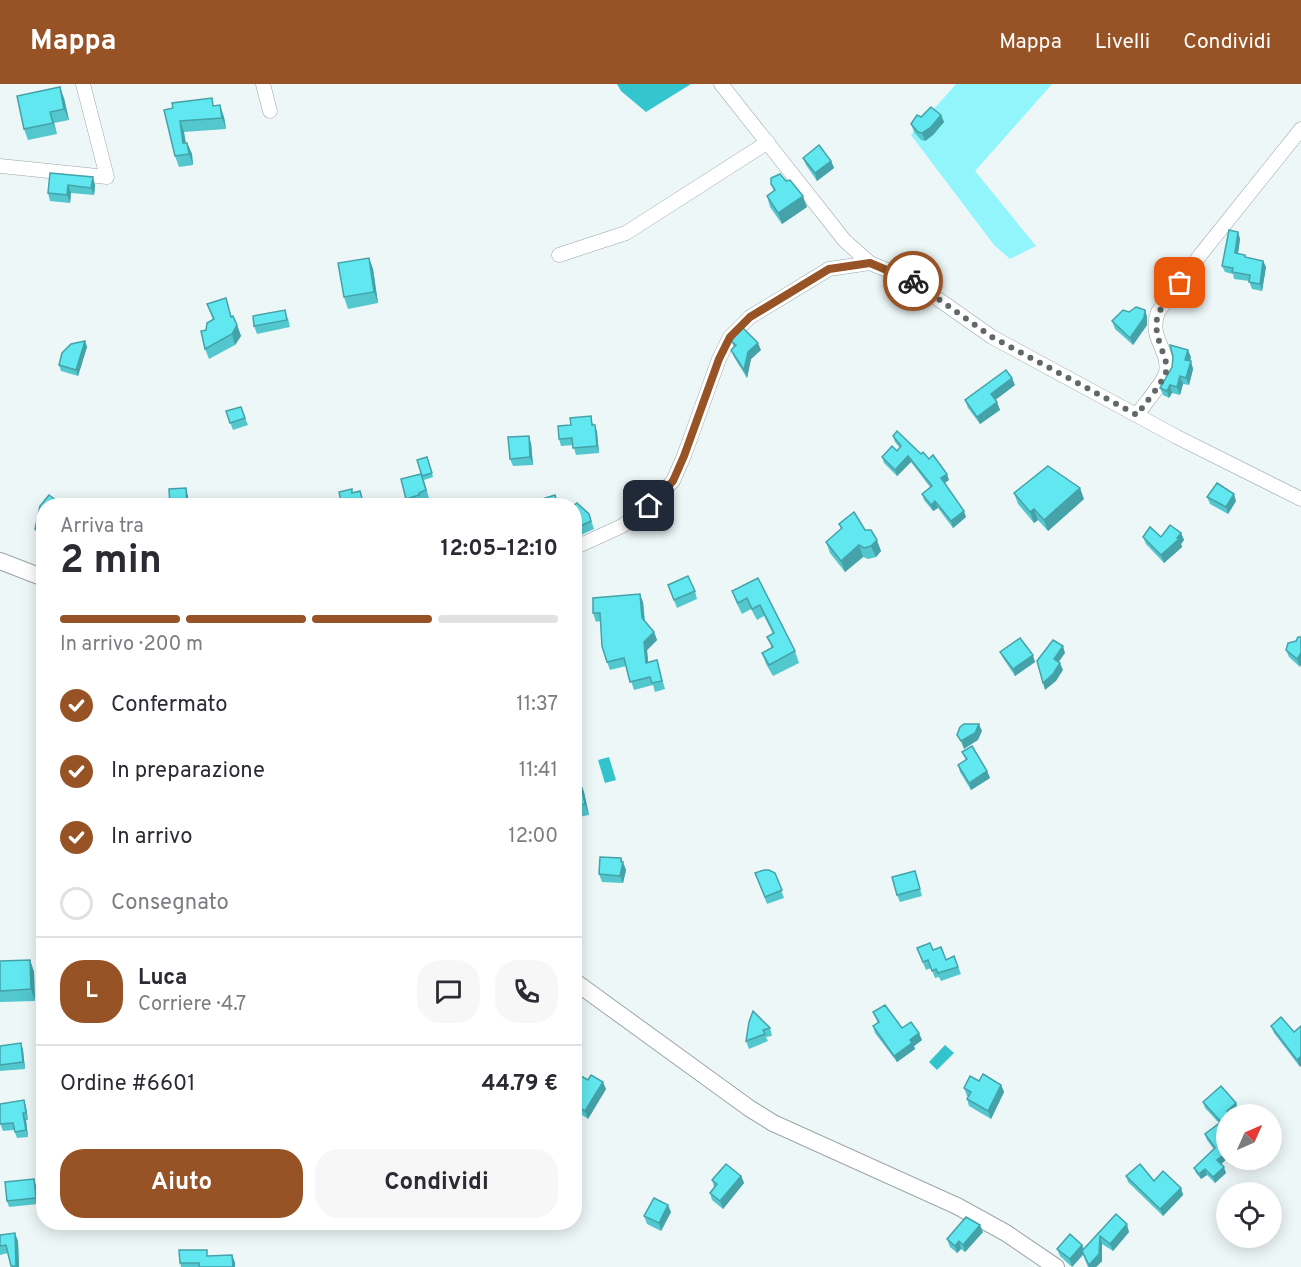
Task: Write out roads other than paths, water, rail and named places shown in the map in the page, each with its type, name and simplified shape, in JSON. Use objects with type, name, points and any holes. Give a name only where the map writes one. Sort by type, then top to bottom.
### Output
[{"type":"main road","points":[[0,561],[36,575]]},
{"type":"main road","points":[[582,987],[773,1123],[957,1206],[1006,1233],[1056,1267]]},
{"type":"street","points":[[0,166],[106,177],[83,84]]},
{"type":"street","points":[[263,84],[270,111]]},
{"type":"street","points":[[721,84],[845,241],[870,263],[912,280],[992,337],[1301,499]]},
{"type":"street","points":[[1137,415],[1166,373],[1166,361],[1155,330],[1158,312],[1201,254],[1301,129]]},
{"type":"street","points":[[559,255],[626,233],[768,142]]},
{"type":"street","points":[[582,544],[622,526],[649,506],[673,481],[719,359],[730,337],[750,317],[829,269],[870,263]]}]
